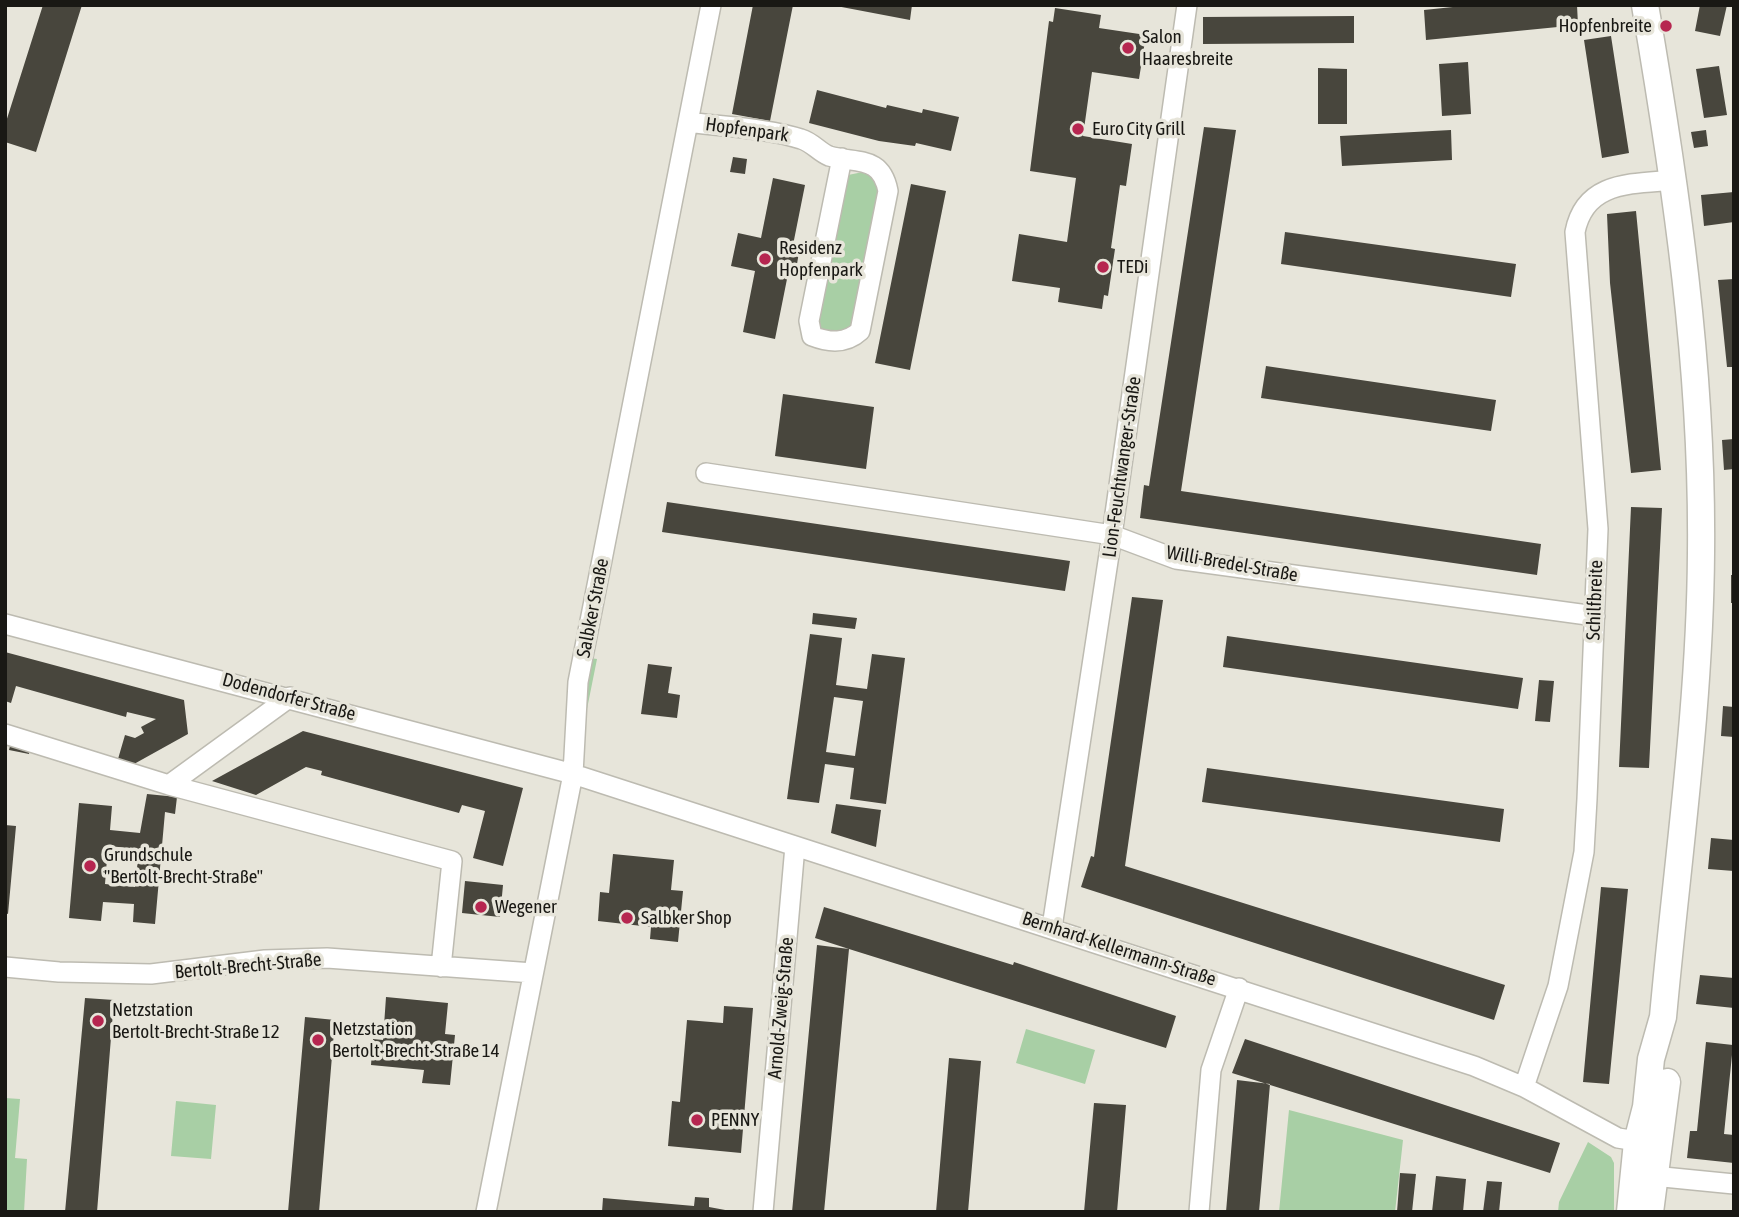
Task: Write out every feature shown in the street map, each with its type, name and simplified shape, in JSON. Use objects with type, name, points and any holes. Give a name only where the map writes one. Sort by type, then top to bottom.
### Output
[{"type":"main road","points":[[1645,5],[1674,180],[1699,425],[1701,553],[1696,678],[1663,1017],[1651,1059],[1646,1107],[1647,1142],[1653,1176],[1650,1212]]},
{"type":"main road","points":[[1630,1212],[1647,1142]]},
{"type":"street","name":"Salbker Straße","points":[[486,1212],[572,774],[578,682],[711,5]]},
{"type":"street","name":"Lion-Feuchtwanger-Straße","points":[[1052,928],[1112,536],[1187,5]]},
{"type":"street","name":"Hopfenpark","points":[[688,122],[798,138],[828,155],[842,158],[878,167],[885,177],[888,191],[860,331],[851,340],[827,342],[812,336],[809,321],[842,158]]},
{"type":"street","name":"Schilfbreite","points":[[1524,1087],[1558,986],[1584,852],[1598,529],[1575,232],[1579,211],[1609,187],[1674,180]]},
{"type":"street","name":"Willi-Bredel-Straße","points":[[706,473],[1112,536],[1176,559],[1595,616]]},
{"type":"street","name":"Dodendorfer Straße","points":[[5,624],[290,697],[572,774]]},
{"type":"street","points":[[169,785],[290,697]]},
{"type":"street","points":[[5,734],[169,785],[452,860],[441,967]]},
{"type":"street","name":"Bernhard-Kellermann-Straße","points":[[572,774],[1474,1066],[1524,1087],[1618,1138],[1647,1142]]},
{"type":"street","name":"Arnold-Zweig-Straße","points":[[763,1212],[795,846]]},
{"type":"street","name":"Bertolt-Brecht-Straße","points":[[5,967],[59,972],[151,974],[306,958],[533,973]]},
{"type":"street","points":[[1199,1212],[1211,1070],[1239,988]]},
{"type":"street","points":[[1653,1176],[1734,1184]]},
{"type":"green space","points":[[863,172],[870,174],[879,189],[851,325],[845,336],[818,330],[817,321],[844,184],[848,175]]},
{"type":"green space","points":[[590,658],[597,659],[585,719],[584,693]]},
{"type":"green space","points":[[1026,1029],[1095,1050],[1085,1084],[1016,1063]]},
{"type":"green space","points":[[5,1098],[20,1099],[15,1158],[27,1159],[24,1212],[5,1212]]},
{"type":"green space","points":[[176,1101],[216,1105],[211,1159],[171,1156]]},
{"type":"green space","points":[[1289,1110],[1403,1140],[1395,1212],[1279,1212]]},
{"type":"green space","points":[[1588,1142],[1611,1157],[1614,1163],[1614,1212],[1558,1212],[1559,1202]]},
{"type":"building","points":[[43,5],[82,5],[36,152],[5,142],[5,125]]},
{"type":"building","points":[[753,5],[793,5],[770,121],[732,114]]},
{"type":"building","points":[[831,5],[912,5],[910,20]]},
{"type":"building","points":[[1472,5],[1577,5],[1578,25],[1426,40],[1424,10]]},
{"type":"building","points":[[1700,5],[1727,5],[1720,36],[1695,31]]},
{"type":"building","points":[[1055,8],[1101,15],[1099,28],[1146,35],[1139,79],[1092,72],[1083,136],[1132,144],[1126,186],[1120,185],[1111,248],[1115,249],[1108,296],[1104,295],[1102,309],[1058,302],[1060,288],[1012,281],[1019,234],[1067,242],[1076,178],[1030,171],[1049,21],[1053,22]]},
{"type":"building","points":[[1354,16],[1354,43],[1203,44],[1203,17]]},
{"type":"building","points":[[1611,36],[1629,153],[1602,158],[1584,40]]},
{"type":"building","points":[[1468,62],[1471,114],[1442,116],[1439,64]]},
{"type":"building","points":[[1719,66],[1727,115],[1704,118],[1696,69]]},
{"type":"building","points":[[1318,68],[1347,69],[1347,124],[1318,124]]},
{"type":"building","points":[[817,90],[886,108],[887,105],[922,113],[923,109],[959,117],[951,151],[916,143],[915,146],[879,141],[809,123]]},
{"type":"building","points":[[1204,127],[1236,130],[1181,491],[1541,544],[1537,575],[1140,518],[1144,485],[1149,486]]},
{"type":"building","points":[[1451,130],[1452,160],[1342,166],[1340,136]]},
{"type":"building","points":[[1706,130],[1708,146],[1694,148],[1691,132]]},
{"type":"building","points":[[733,157],[747,159],[745,174],[730,172]]},
{"type":"building","name":"Residenz Hopfenpark","points":[[773,178],[805,185],[792,250],[799,252],[795,276],[788,274],[775,339],[743,332],[755,271],[731,266],[738,233],[761,238]]},
{"type":"building","points":[[911,184],[946,191],[910,370],[875,363]]},
{"type":"building","points":[[1734,192],[1734,222],[1704,226],[1701,195]]},
{"type":"building","points":[[1636,211],[1661,470],[1631,473],[1610,283],[1607,214]]},
{"type":"building","points":[[1285,232],[1516,264],[1511,297],[1281,264]]},
{"type":"building","points":[[1734,279],[1734,367],[1727,367],[1718,280]]},
{"type":"building","points":[[1266,366],[1496,400],[1491,431],[1261,398]]},
{"type":"building","points":[[783,394],[874,407],[866,469],[775,456]]},
{"type":"building","points":[[1734,439],[1734,469],[1724,470],[1722,440]]},
{"type":"building","points":[[667,502],[1070,561],[1065,591],[662,532]]},
{"type":"building","points":[[1631,507],[1662,508],[1649,768],[1619,767]]},
{"type":"building","points":[[1731,575],[1734,575],[1734,603],[1731,603]]},
{"type":"building","points":[[1132,597],[1163,600],[1125,866],[1505,985],[1494,1020],[1081,887],[1091,856],[1094,857]]},
{"type":"building","points":[[813,613],[857,618],[855,629],[812,624]]},
{"type":"building","points":[[810,634],[842,638],[836,685],[867,689],[872,654],[905,658],[886,804],[850,799],[854,768],[825,764],[819,803],[787,799]],"holes":[[[834,697],[863,701],[855,756],[826,752]]]},
{"type":"building","points":[[1227,636],[1523,678],[1518,709],[1223,667]]},
{"type":"building","points":[[5,652],[184,700],[188,734],[134,764],[118,759],[125,735],[135,738],[144,733],[141,727],[156,719],[127,712],[126,717],[16,686],[11,703],[5,701]]},
{"type":"building","points":[[648,664],[672,667],[668,693],[680,695],[677,718],[641,714]]},
{"type":"building","points":[[1539,680],[1554,681],[1550,722],[1535,721]]},
{"type":"building","points":[[1723,706],[1734,707],[1734,737],[1721,736]]},
{"type":"building","points":[[303,731],[523,788],[503,866],[473,858],[485,811],[462,805],[459,813],[321,775],[322,771],[306,767],[256,795],[212,781]]},
{"type":"building","points":[[11,742],[30,746],[29,754],[9,750]]},
{"type":"building","points":[[1207,768],[1504,809],[1500,842],[1202,802]]},
{"type":"building","name":"Grundschule \"Bertolt-Brecht-Straße\"","points":[[147,794],[177,797],[175,814],[165,812],[155,924],[133,922],[134,904],[103,902],[101,921],[69,918],[79,803],[112,806],[110,830],[140,833]],"holes":[[[108,846],[139,849],[135,887],[105,884]]]},
{"type":"building","points":[[836,804],[881,810],[876,847],[831,833]]},
{"type":"building","points":[[5,825],[16,826],[8,914],[5,913]]},
{"type":"building","points":[[1711,838],[1734,840],[1734,871],[1708,869]]},
{"type":"building","points":[[613,854],[674,860],[671,890],[683,891],[678,942],[650,939],[651,927],[598,921],[600,892],[609,893]]},
{"type":"building","points":[[465,881],[503,885],[500,917],[462,913]]},
{"type":"building","points":[[1601,887],[1628,889],[1609,1084],[1583,1082]]},
{"type":"building","points":[[824,907],[1013,965],[1014,962],[1176,1016],[1166,1048],[815,938]]},
{"type":"building","points":[[817,945],[849,949],[824,1212],[792,1212]]},
{"type":"building","points":[[1700,975],[1734,978],[1734,1008],[1696,1004]]},
{"type":"building","points":[[386,997],[448,1003],[445,1034],[455,1035],[450,1085],[422,1083],[424,1070],[371,1065],[373,1039],[383,1040]]},
{"type":"building","points":[[85,998],[114,1000],[97,1212],[65,1212]]},
{"type":"building","points":[[724,1006],[753,1008],[741,1153],[668,1146],[672,1101],[680,1102],[687,1020],[723,1023]]},
{"type":"building","points":[[305,1017],[335,1020],[319,1212],[288,1212]]},
{"type":"building","points":[[1245,1039],[1560,1143],[1550,1173],[1232,1073]]},
{"type":"building","points":[[1706,1042],[1733,1045],[1724,1134],[1734,1135],[1734,1163],[1687,1158],[1690,1131],[1697,1131]]},
{"type":"building","points":[[949,1058],[981,1061],[968,1212],[936,1212]]},
{"type":"building","points":[[1237,1080],[1270,1084],[1259,1212],[1226,1212]]},
{"type":"building","points":[[1094,1103],[1126,1105],[1117,1212],[1084,1212]]},
{"type":"building","points":[[1400,1173],[1416,1174],[1412,1212],[1397,1212]]},
{"type":"building","points":[[1436,1176],[1466,1179],[1463,1212],[1432,1212]]},
{"type":"building","points":[[1487,1181],[1502,1182],[1499,1212],[1483,1212]]},
{"type":"building","points":[[695,1197],[709,1198],[709,1207],[736,1212],[602,1212],[603,1198],[694,1206]]},
{"type":"place","name":"Hopfenbreite","points":[[1666,26]]},
{"type":"place","name":"Salon Haaresbreite","points":[[1128,48]]},
{"type":"place","name":"Euro City Grill","points":[[1078,129]]},
{"type":"place","name":"Residenz Hopfenpark","points":[[765,259]]},
{"type":"place","name":"TEDi","points":[[1103,267]]},
{"type":"place","name":"Grundschule \"Bertolt-Brecht-Straße\"","points":[[90,866]]},
{"type":"place","name":"Wegener","points":[[481,907]]},
{"type":"place","name":"Salbker Shop","points":[[627,918]]},
{"type":"place","name":"Netzstation Bertolt-Brecht-Straße 12","points":[[98,1021]]},
{"type":"place","name":"Netzstation Bertolt-Brecht-Straße 14","points":[[318,1040]]},
{"type":"place","name":"PENNY","points":[[697,1120]]}]
